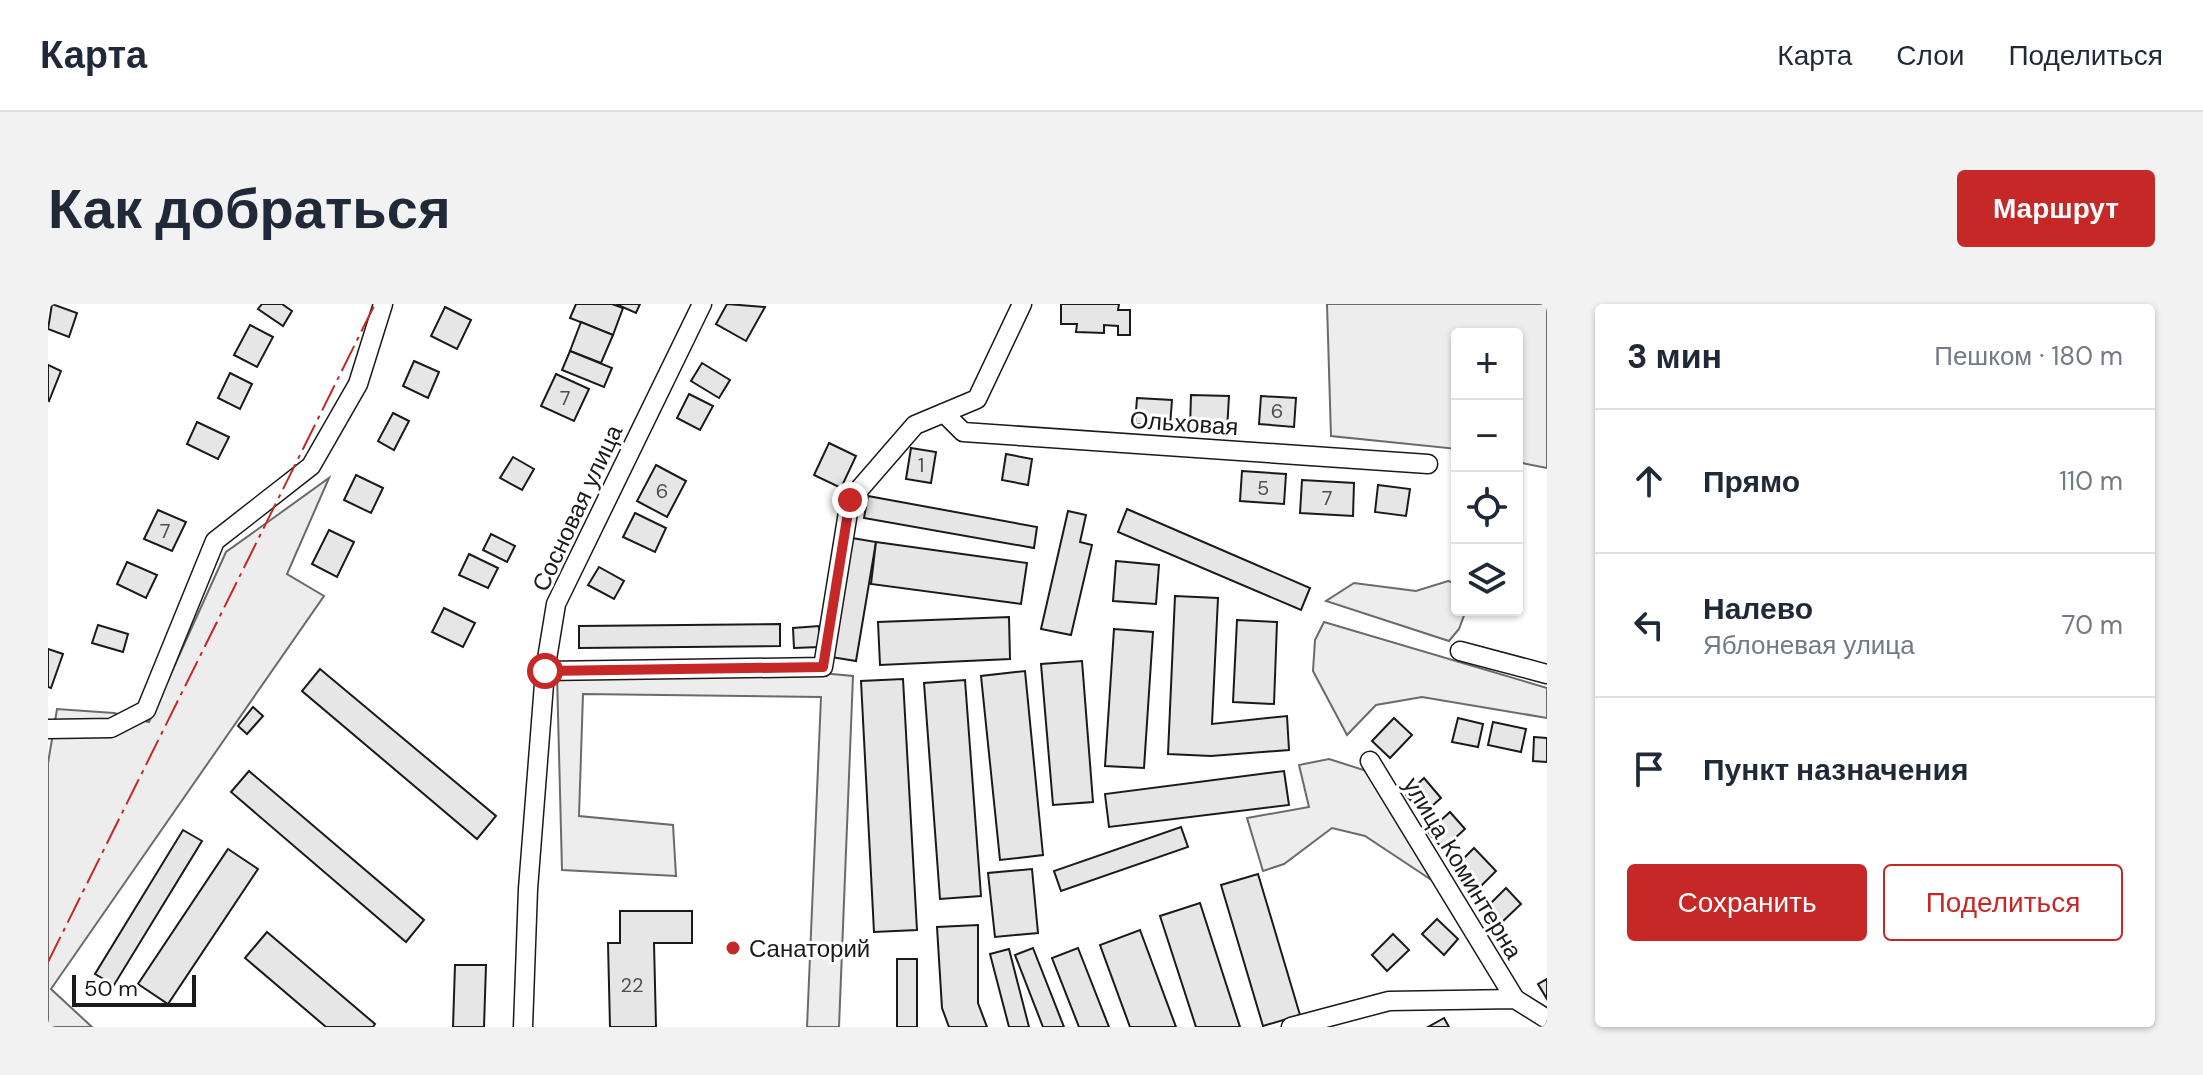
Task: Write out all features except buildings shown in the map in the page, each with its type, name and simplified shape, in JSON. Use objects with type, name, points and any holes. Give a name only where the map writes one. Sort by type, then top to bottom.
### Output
[{"type":"street","points":[[48,729],[111,728],[146,710],[156,692],[215,541],[311,466],[358,384],[383,304]]},
{"type":"street","name":"Сосновая улица","points":[[523,1027],[528,889],[545,671],[556,604],[702,304]]},
{"type":"street","points":[[545,671],[823,667],[850,500],[915,425],[977,399],[1022,304]]},
{"type":"street","name":"Ольховая","points":[[944,413],[963,432],[1428,464]]},
{"type":"street","points":[[1460,651],[1547,674]]},
{"type":"street","name":"улица Коминтерна","points":[[1370,761],[1515,999],[1547,1019]]},
{"type":"street","name":"улица Коминтерна","points":[[1291,1027],[1389,1001],[1515,999]]},
{"type":"shaded area","points":[[1327,304],[1547,304],[1547,468],[1523,463],[1523,328],[1451,328],[1451,448],[1331,436]]},
{"type":"shaded area","points":[[329,478],[287,574],[324,596],[51,989],[92,1027],[48,1027],[48,763],[57,709],[114,713],[149,722],[226,552]]},
{"type":"shaded area","points":[[1451,582],[1451,616],[1464,616],[1459,629],[1449,641],[1326,601],[1354,583],[1416,591]]},
{"type":"shaded area","points":[[1324,622],[1547,688],[1547,718],[1422,697],[1376,705],[1347,735],[1313,671],[1315,640]]},
{"type":"shaded area","points":[[821,673],[853,676],[839,1027],[807,1027],[821,697],[583,694],[579,816],[673,825],[676,876],[562,870],[557,675]]},
{"type":"shaded area","points":[[1329,759],[1370,772],[1439,885],[1365,836],[1332,828],[1284,864],[1263,871],[1247,818],[1309,807],[1299,765]]},
{"type":"power","points":[[48,962],[375,304]]},
{"type":"place","name":"Санаторий","points":[[733,948]]},
{"type":"route","points":[[545,671],[823,667],[850,500]]}]
